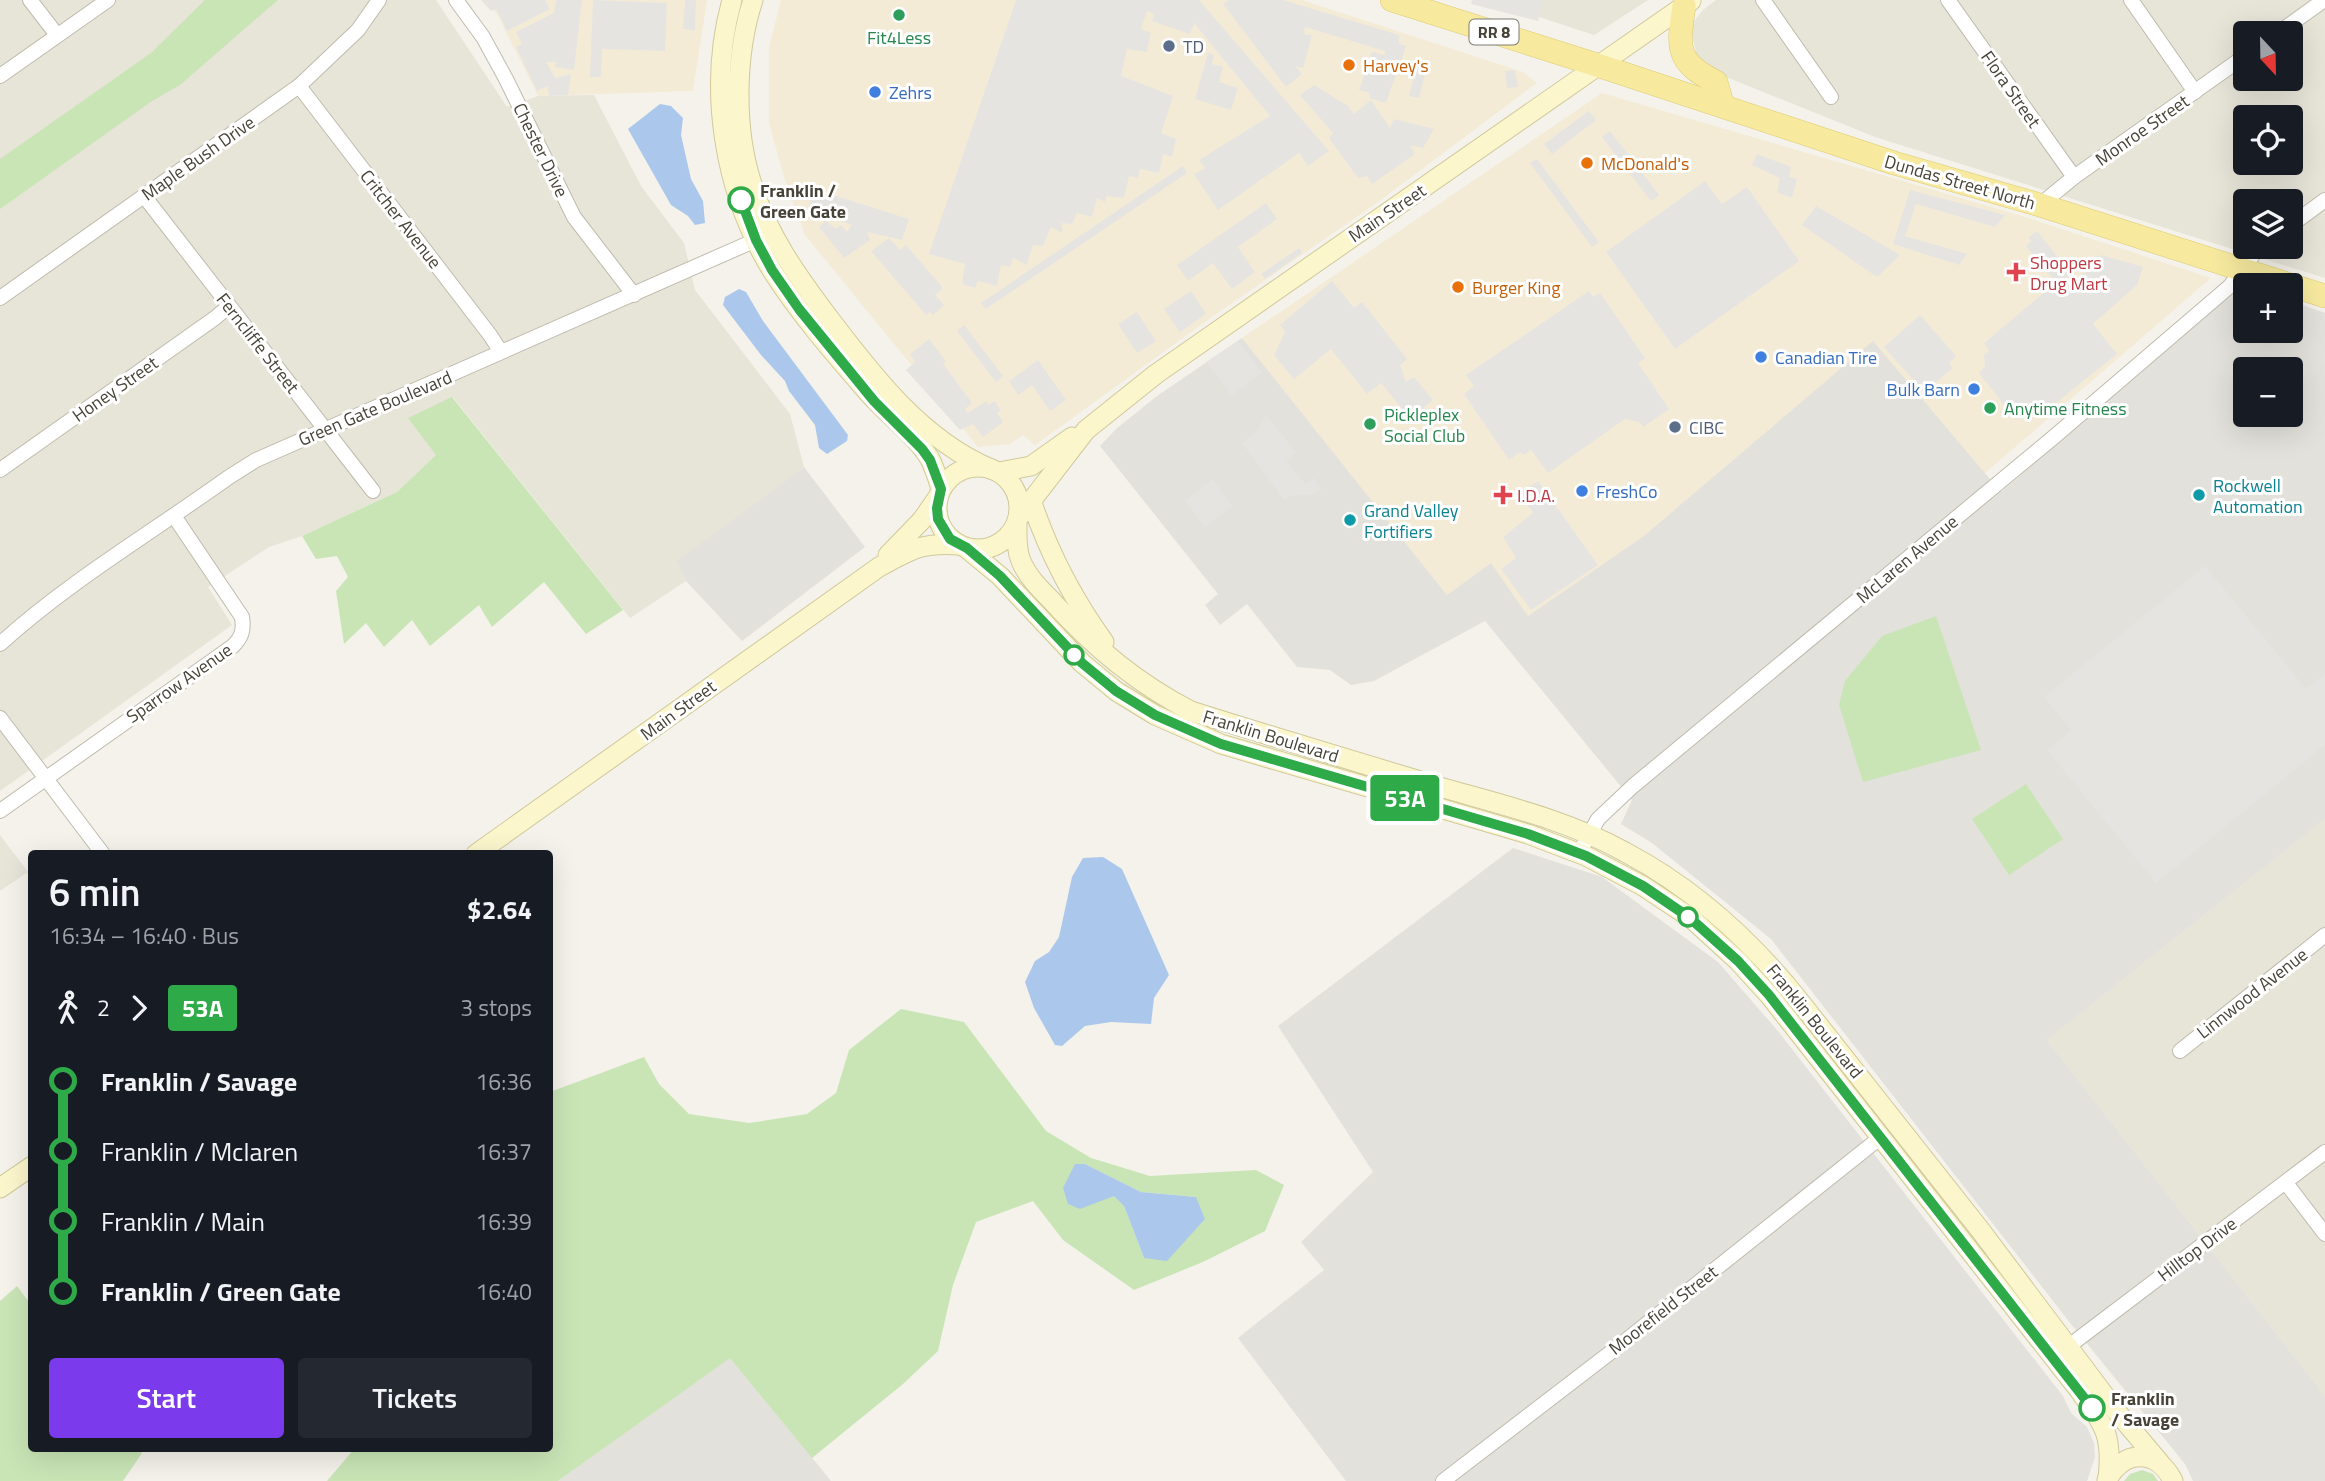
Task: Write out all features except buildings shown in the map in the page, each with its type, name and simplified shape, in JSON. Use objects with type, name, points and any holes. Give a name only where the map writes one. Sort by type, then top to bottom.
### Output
[{"type":"main road","points":[[732,0],[726,19],[722,55],[723,128],[733,180],[756,240],[792,299],[829,347],[874,401],[930,460],[940,493],[938,519],[943,530],[963,547],[985,549],[995,546],[1012,533],[1018,520],[1017,493],[1011,482],[995,470],[973,461],[906,410],[886,389],[816,300],[790,264],[773,234],[752,184],[740,114],[741,47],[753,0]]},
{"type":"main road","name":"RR 8","points":[[1392,0],[1597,65]]},
{"type":"main road","points":[[1688,3],[1679,41],[1682,55],[1692,68],[1716,82],[1723,106]]},
{"type":"main road","name":"Main Street","points":[[1018,520],[1086,430],[1156,374],[1688,3]]},
{"type":"main road","name":"Dundas Street North","points":[[1597,65],[1894,163],[2040,205],[2325,296]]},
{"type":"main road","name":"Main Street","points":[[995,470],[1031,466],[1069,438],[1086,430]]},
{"type":"main road","points":[[940,493],[948,480],[968,468],[995,470]]},
{"type":"main road","name":"Main Street","points":[[879,566],[922,520],[940,493]]},
{"type":"main road","points":[[1031,500],[1045,537],[1081,610],[1124,670]]},
{"type":"main road","name":"Franklin Boulevard","points":[[1018,520],[1017,545],[1027,573],[1085,637],[1124,670],[1163,696],[1191,711],[1588,833],[1651,866],[1728,923],[1772,966],[2069,1346],[2117,1412],[2168,1470],[2173,1481]]},
{"type":"main road","name":"Main Street","points":[[482,850],[879,566],[921,545],[932,543],[963,547]]},
{"type":"main road","name":"Franklin Boulevard","points":[[963,547],[1000,576],[1082,663],[1116,691],[1155,715],[1221,744],[1528,834],[1579,853],[1643,886],[1690,918],[1738,961],[1769,995],[2079,1390],[2105,1426],[2110,1455],[2107,1480]]},
{"type":"main road","points":[[0,1188],[28,1169]]},
{"type":"main road","points":[[2107,1480],[2119,1464],[2128,1459],[2139,1457],[2160,1462]]},
{"type":"street","points":[[30,0],[57,35]]},
{"type":"street","points":[[0,75],[107,0]]},
{"type":"street","name":"Maple Bush Drive","points":[[0,298],[299,86],[358,30],[379,0]]},
{"type":"street","name":"Chester Drive","points":[[456,0],[483,37],[500,68],[574,217],[634,295]]},
{"type":"street","points":[[1763,0],[1831,97]]},
{"type":"street","name":"Flora Street","points":[[1948,0],[2074,177]]},
{"type":"street","points":[[2131,0],[2195,92]]},
{"type":"street","points":[[2295,21],[2325,0]]},
{"type":"street","name":"Monroe Street","points":[[2040,205],[2074,177],[2233,65]]},
{"type":"street","name":"Critcher Avenue","points":[[299,86],[501,352]]},
{"type":"street","name":"Ferncliffe Street","points":[[144,195],[373,491]]},
{"type":"street","points":[[2303,217],[2325,201]]},
{"type":"street","name":"Green Gate Boulevard","points":[[0,644],[22,624],[256,460],[756,240]]},
{"type":"street","name":"McLaren Avenue","points":[[1579,853],[1598,819],[1633,786],[2055,436],[2230,286],[2251,259]]},
{"type":"street","name":"Honey Street","points":[[0,471],[229,306]]},
{"type":"street","name":"Sparrow Avenue","points":[[0,811],[241,638],[244,627],[242,617],[174,516]]},
{"type":"street","name":"Green Gate Boulevard","points":[[0,633],[22,624]]},
{"type":"street","points":[[0,718],[100,850]]},
{"type":"street","name":"Linnwood Avenue","points":[[2180,1051],[2325,935]]},
{"type":"street","name":"Moorefield Street","points":[[1443,1481],[1615,1349],[1881,1137]]},
{"type":"street","name":"Hilltop Drive","points":[[2069,1346],[2325,1152]]},
{"type":"street","points":[[2286,1183],[2325,1234]]},
{"type":"shaded area","points":[[0,0],[436,0],[507,107],[538,96],[594,95],[641,186],[684,243],[695,290],[790,414],[804,467],[676,561],[686,581],[630,618],[453,397],[436,455],[397,492],[302,536],[269,547],[208,587],[232,625],[0,791]]},
{"type":"shaded area","points":[[481,0],[545,0],[550,9],[507,31],[496,9],[491,11]]},
{"type":"shaded area","points":[[484,0],[707,0],[693,91],[538,96],[497,14]]},
{"type":"shaded area","points":[[556,0],[582,0],[574,70],[555,67],[556,62],[546,62],[555,78],[571,74],[568,95],[549,96],[548,86],[537,91],[516,47],[522,44],[516,32],[554,13]]},
{"type":"shaded area","points":[[593,0],[667,3],[665,51],[602,49],[601,77],[590,77]]},
{"type":"shaded area","points":[[685,0],[696,0],[695,30],[683,29]]},
{"type":"shaded area","points":[[781,0],[1302,0],[1523,72],[1537,83],[1374,205],[1212,317],[1035,445],[1023,435],[1010,444],[978,447],[805,235],[785,181],[769,123],[769,47]]},
{"type":"shaded area","points":[[1016,0],[1199,0],[1329,151],[1308,166],[1299,153],[1218,210],[1194,174],[1205,168],[1199,160],[1270,116],[1194,23],[1190,34],[1152,21],[1154,14],[1147,11],[1141,29],[1151,33],[1147,52],[1127,49],[1121,76],[1173,96],[1161,133],[1176,139],[1172,157],[1163,154],[1159,173],[1140,169],[1138,178],[1129,176],[1124,198],[1106,196],[1105,202],[1097,198],[1092,217],[1077,213],[1072,224],[1062,223],[1062,233],[1051,227],[1043,246],[1033,245],[1027,265],[1013,258],[1010,267],[1001,265],[997,286],[978,281],[975,288],[962,284],[965,264],[929,254]]},
{"type":"shaded area","points":[[1229,0],[1283,0],[1399,35],[1399,44],[1406,46],[1386,103],[1369,98],[1370,93],[1359,90],[1372,52],[1385,55],[1385,51],[1305,27],[1304,34],[1312,35],[1303,68],[1295,66],[1302,74],[1286,87],[1223,4]]},
{"type":"shaded area","points":[[1472,0],[1543,0],[1538,21],[1471,4]]},
{"type":"shaded area","points":[[1542,0],[1648,0],[1594,35],[1536,16]]},
{"type":"shaded area","points":[[1716,0],[2325,0],[2325,278],[2264,259],[2303,259],[2303,189],[2233,189],[2233,249],[1875,137],[1699,66],[1690,26],[1703,10]]},
{"type":"shaded area","points":[[1208,53],[1214,55],[1212,64],[1223,67],[1219,82],[1238,88],[1231,110],[1195,99]]},
{"type":"shaded area","points":[[1418,61],[1428,63],[1419,98],[1409,96]]},
{"type":"shaded area","points":[[1515,70],[1518,87],[1507,88],[1505,71]]},
{"type":"shaded area","points":[[1314,85],[1348,106],[1354,114],[1371,100],[1390,128],[1394,119],[1434,129],[1423,148],[1410,145],[1415,154],[1372,184],[1367,176],[1358,178],[1329,138],[1333,133],[1300,95]]},
{"type":"shaded area","points":[[1602,93],[2019,215],[2211,278],[1984,474],[1873,342],[1645,535],[1528,616],[1447,595],[1242,338]]},
{"type":"shaded area","points":[[1589,111],[1596,120],[1552,154],[1544,144]]},
{"type":"shaded area","points":[[1610,131],[1659,195],[1651,201],[1602,137]]},
{"type":"shaded area","points":[[1757,154],[1791,167],[1789,177],[1797,179],[1792,198],[1777,192],[1780,178],[1752,165]]},
{"type":"shaded area","points":[[1537,159],[1599,242],[1592,247],[1530,163]]},
{"type":"shaded area","points":[[1183,166],[1187,173],[986,309],[981,303]]},
{"type":"shaded area","points":[[1705,181],[1722,204],[1747,187],[1799,261],[1675,349],[1606,252]]},
{"type":"shaded area","points":[[814,189],[909,219],[902,240],[867,232],[870,240],[844,258],[819,227],[826,221],[836,229],[841,225],[847,232],[852,225],[808,209]]},
{"type":"shaded area","points":[[1910,190],[2005,215],[1995,227],[1916,204],[1905,236],[1967,254],[1959,265],[1893,244]]},
{"type":"shaded area","points":[[1266,203],[1277,219],[1238,247],[1255,272],[1232,289],[1213,263],[1188,281],[1177,265]]},
{"type":"shaded area","points":[[1816,206],[1900,255],[1877,277],[1802,225]]},
{"type":"shaded area","points":[[2037,231],[2071,274],[2058,285],[2026,246],[2031,241],[2029,237]]},
{"type":"shaded area","points":[[889,238],[900,250],[906,245],[943,288],[935,295],[944,305],[933,315],[930,312],[926,315],[871,251]]},
{"type":"shaded area","points":[[1299,248],[1302,253],[1265,279],[1261,274]]},
{"type":"shaded area","points":[[2101,255],[2143,267],[2137,285],[2093,324],[2117,354],[2046,411],[2038,402],[2016,420],[1979,373],[1985,366],[1984,355],[1989,351],[1984,343],[2053,285],[2059,292],[2097,264]]},
{"type":"shaded area","points":[[1332,281],[1354,308],[1362,302],[1407,359],[1400,365],[1406,382],[1414,377],[1433,400],[1410,418],[1381,383],[1367,394],[1331,349],[1294,379],[1274,355],[1285,332],[1280,325]]},
{"type":"shaded area","points":[[2233,289],[2233,343],[2303,343],[2303,305],[2325,313],[2325,819],[2047,1040],[2325,1396],[2325,1481],[2193,1481],[2185,1464],[2071,1324],[1771,939],[1652,843],[1621,824],[1632,800],[1485,621],[1374,681],[1351,685],[1330,670],[1297,667],[1247,604],[1220,625],[1205,605],[1218,594],[1100,446],[1116,429],[1157,396],[1242,338],[1447,595],[1491,563],[1528,616],[1645,535],[1873,341],[2001,492]]},
{"type":"shaded area","points":[[1191,291],[1206,314],[1180,332],[1164,309]]},
{"type":"shaded area","points":[[1589,291],[1593,297],[1600,293],[1645,358],[1638,363],[1669,409],[1643,427],[1639,422],[1625,419],[1548,473],[1531,450],[1523,455],[1520,452],[1509,460],[1464,394],[1474,386],[1466,375]]},
{"type":"shaded area","points":[[1137,312],[1156,341],[1137,353],[1118,324]]},
{"type":"shaded area","points":[[1920,315],[1956,356],[1949,363],[1953,368],[1924,392],[1884,347]]},
{"type":"shaded area","points":[[964,325],[1003,376],[996,382],[957,331]]},
{"type":"shaded area","points":[[929,339],[946,361],[943,364],[972,403],[965,409],[968,413],[986,401],[989,405],[994,401],[1001,410],[997,413],[1003,422],[983,437],[973,424],[960,430],[906,370],[915,362],[910,354]]},
{"type":"shaded area","points":[[1238,341],[1262,372],[1232,396],[1206,362]]},
{"type":"shaded area","points":[[1038,360],[1066,400],[1050,411],[1032,385],[1018,395],[1009,381]]},
{"type":"shaded area","points":[[1267,416],[1296,452],[1286,461],[1305,484],[1313,478],[1322,489],[1315,494],[1290,496],[1284,500],[1242,443],[1258,430]]},
{"type":"shaded area","points":[[804,467],[865,547],[742,641],[686,581],[676,561]]},
{"type":"shaded area","points":[[1212,479],[1233,506],[1205,527],[1185,501]]},
{"type":"shaded area","points":[[1538,481],[1598,565],[1531,610],[1501,569],[1516,558],[1503,537],[1533,513],[1519,494]]},
{"type":"shaded area","points":[[2205,566],[2306,689],[2325,674],[2325,745],[2156,883],[2047,750],[2071,730],[2044,697]]},
{"type":"shaded area","points":[[2325,819],[2325,1396],[2047,1040]]},
{"type":"shaded area","points":[[0,835],[28,872],[0,891]]},
{"type":"shaded area","points":[[1513,848],[1602,877],[1718,962],[1777,1030],[2063,1396],[2071,1413],[2087,1427],[2094,1443],[2095,1457],[2087,1481],[1346,1481],[1238,1338],[1324,1270],[1301,1242],[1373,1172],[1278,1026]]},
{"type":"shaded area","points":[[730,1357],[831,1481],[558,1481]]},
{"type":"green space","points":[[205,0],[278,0],[180,85],[152,101],[0,209],[0,159],[151,53]]},
{"type":"green space","points":[[452,397],[623,610],[586,634],[544,582],[492,627],[479,605],[430,646],[412,620],[384,647],[366,623],[344,644],[336,591],[348,577],[337,556],[316,559],[302,536],[397,492],[436,455],[408,418]]},
{"type":"green space","points":[[1936,616],[1981,750],[1863,782],[1839,705],[1845,681],[1882,636]]},
{"type":"green space","points":[[2026,784],[2063,839],[2009,875],[1972,819]]},
{"type":"green space","points":[[901,1009],[964,1022],[1046,1131],[1091,1158],[1150,1176],[1256,1170],[1284,1185],[1265,1231],[1203,1262],[1134,1290],[1063,1240],[1033,1201],[976,1222],[953,1285],[938,1351],[903,1384],[812,1458],[730,1358],[558,1481],[327,1481],[351,1452],[553,1452],[553,1091],[644,1057],[659,1084],[689,1114],[749,1123],[807,1114],[836,1093],[849,1050]],"holes":[[[1085,1164],[1141,1192],[1196,1197],[1144,1258],[1124,1206]]]},
{"type":"green space","points":[[17,1286],[28,1301],[28,1452],[141,1452],[123,1481],[0,1481],[0,1301]]},
{"type":"green space","points":[[2142,1470],[2153,1474],[2158,1481],[2124,1481],[2130,1474]]},
{"type":"water","points":[[660,104],[671,106],[683,118],[681,135],[691,179],[703,201],[705,223],[695,225],[688,216],[671,205],[628,129]]},
{"type":"water","points":[[739,289],[746,292],[763,321],[848,435],[847,441],[827,454],[819,448],[815,425],[789,391],[785,381],[761,355],[723,305],[725,297]]},
{"type":"water","points":[[1103,857],[1122,869],[1169,975],[1154,998],[1151,1024],[1111,1022],[1085,1026],[1062,1046],[1055,1045],[1034,1008],[1025,982],[1035,961],[1049,952],[1059,937],[1072,877],[1083,858]]},
{"type":"water","points":[[1075,1164],[1085,1164],[1141,1192],[1196,1197],[1205,1219],[1167,1261],[1144,1258],[1124,1206],[1114,1196],[1080,1209],[1068,1204],[1063,1188]]},
{"type":"bus line","name":"53A","points":[[741,200],[756,240],[772,270],[799,309],[874,401],[930,460],[941,489],[937,508],[943,530],[950,539],[967,548],[1000,576],[1082,663],[1116,691],[1155,715],[1187,730],[1221,744],[1565,847],[1643,886],[1690,918],[1738,961],[1769,995],[2092,1408]]},
{"type":"place","name":"Fit4Less","points":[[899,15]]},
{"type":"place","name":"TD","points":[[1169,46]]},
{"type":"place","name":"Harvey's","points":[[1349,65]]},
{"type":"place","name":"Zehrs","points":[[875,92]]},
{"type":"place","name":"McDonald's","points":[[1587,163]]},
{"type":"place","name":"Franklin / Green Gate","points":[[741,200]]},
{"type":"place","name":"Shoppers Drug Mart","points":[[2016,272]]},
{"type":"place","name":"Burger King","points":[[1458,287]]},
{"type":"place","name":"Canadian Tire","points":[[1761,357]]},
{"type":"place","name":"Bulk Barn","points":[[1974,389]]},
{"type":"place","name":"Anytime Fitness","points":[[1990,408]]},
{"type":"place","name":"Pickleplex Social Club","points":[[1370,424]]},
{"type":"place","name":"CIBC","points":[[1675,427]]},
{"type":"place","name":"FreshCo","points":[[1582,491]]},
{"type":"place","name":"I.D.A.","points":[[1503,495]]},
{"type":"place","name":"Rockwell Automation","points":[[2199,495]]},
{"type":"place","name":"Grand Valley Fortifiers","points":[[1350,520]]},
{"type":"place","name":"Franklin / Savage","points":[[2092,1408]]}]
